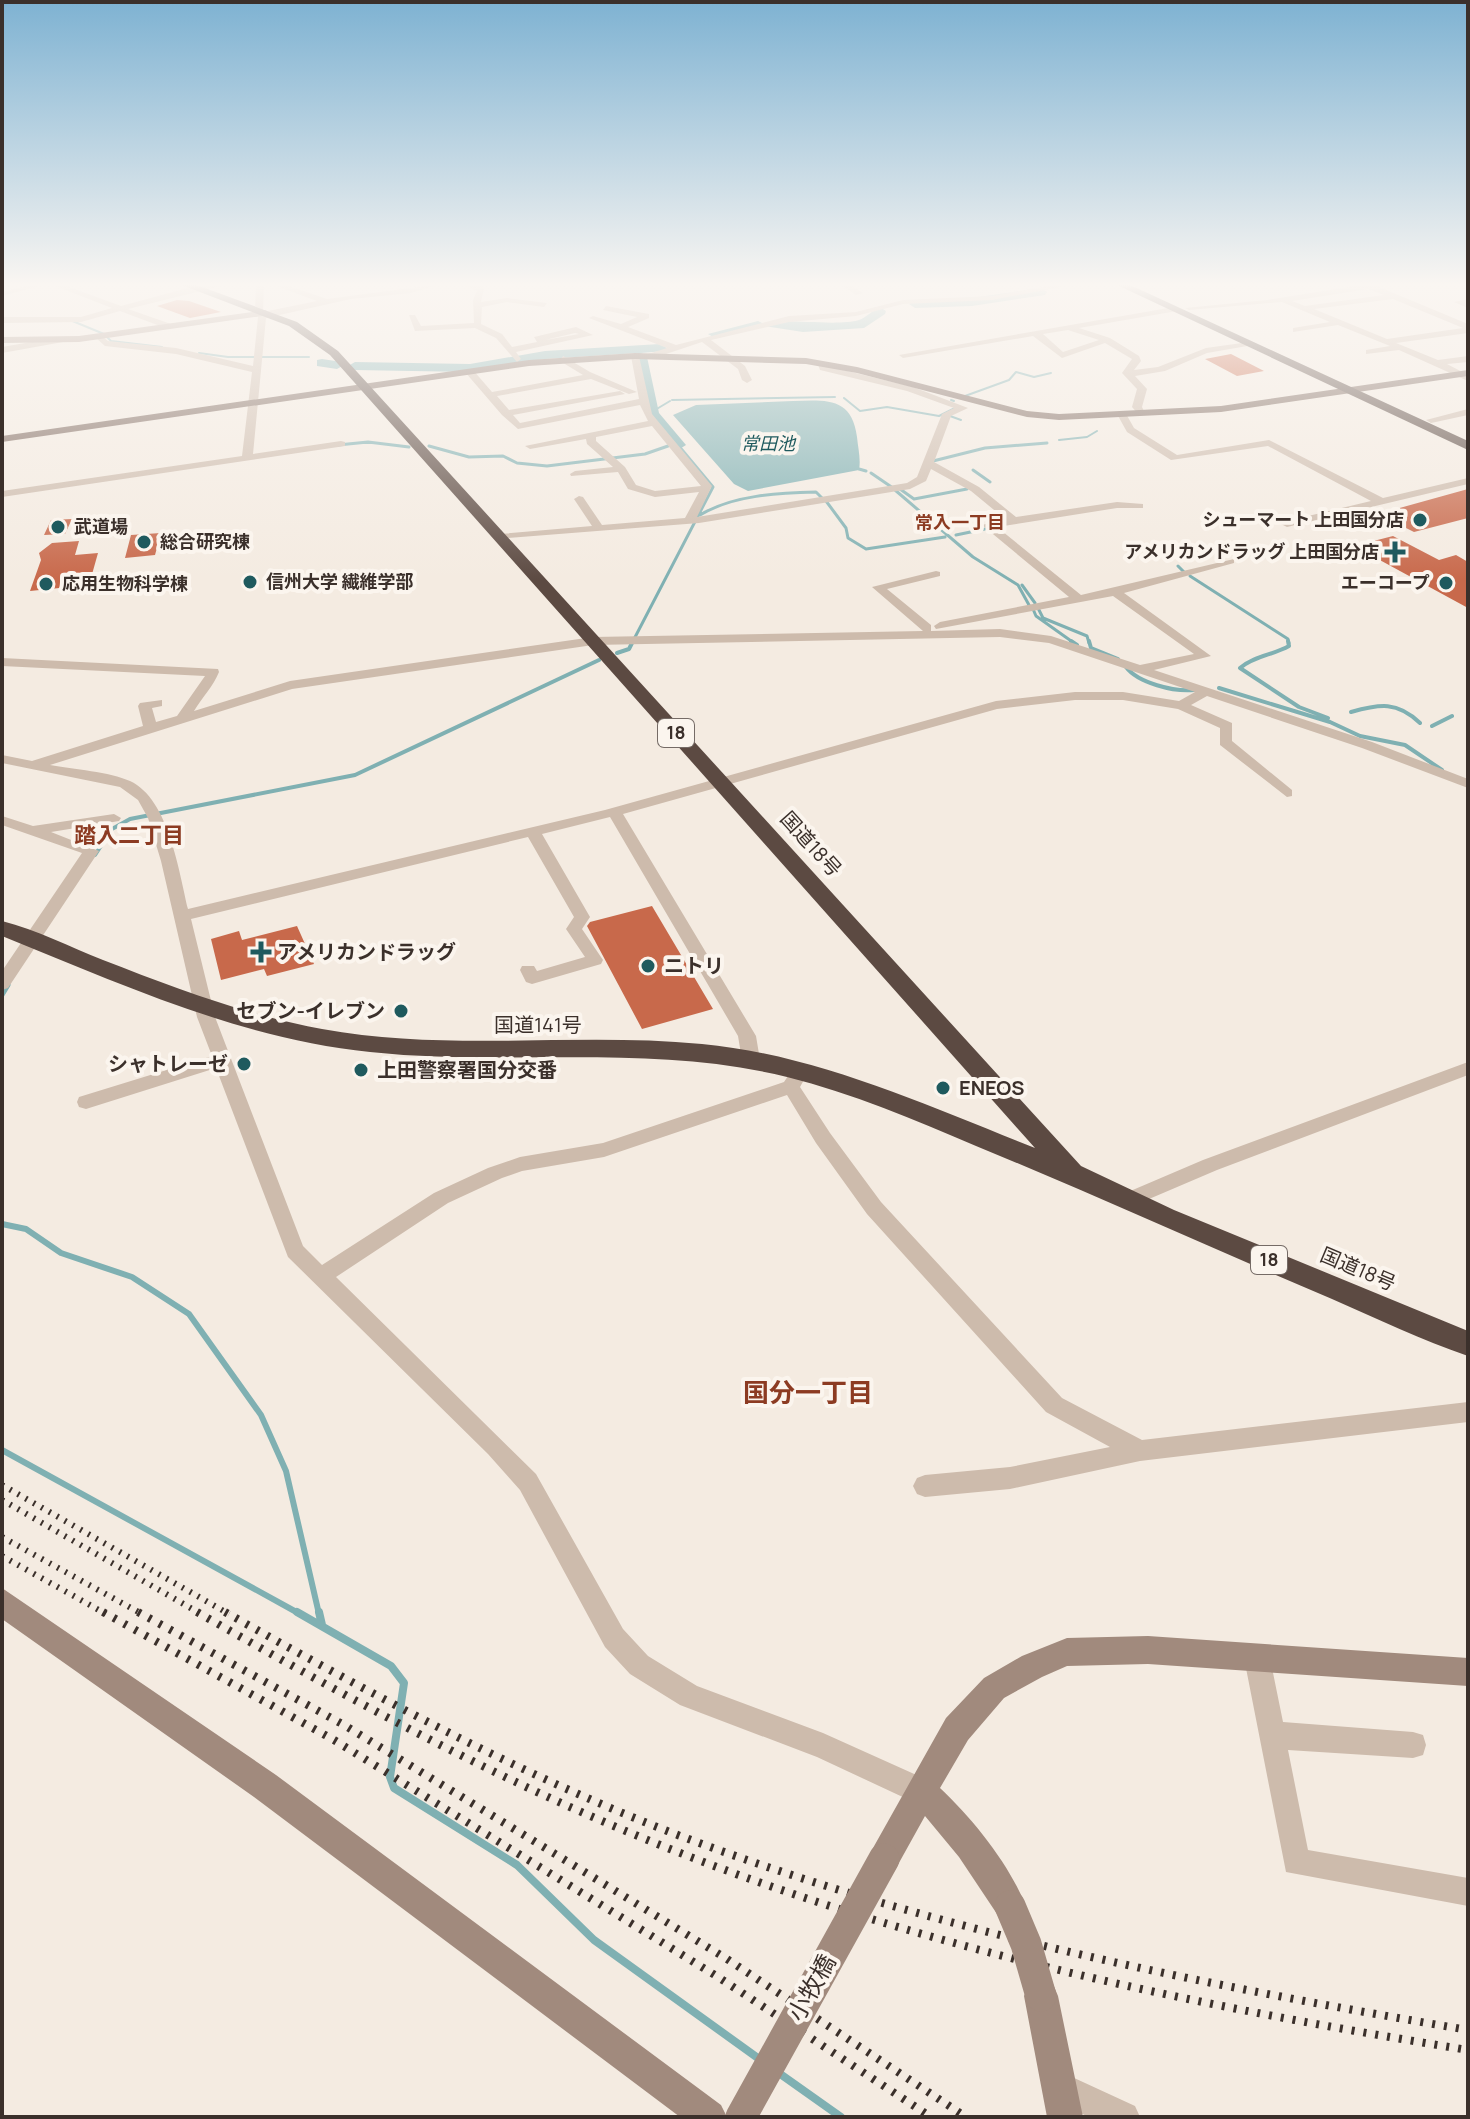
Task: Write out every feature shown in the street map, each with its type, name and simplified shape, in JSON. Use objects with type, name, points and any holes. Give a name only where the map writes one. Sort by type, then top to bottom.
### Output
[{"type":"highway","name":"国道18号","points":[[362,383],[1072,1173],[1128,1200],[1468,1344]]},
{"type":"highway","points":[[1339,383],[1431,420],[1468,439]]},
{"type":"highway","points":[[1342,383],[1468,446]]},
{"type":"highway","name":"国道141号","points":[[2,928],[202,1004],[290,1031],[368,1043],[499,1049],[664,1051],[751,1060],[795,1080],[825,1079],[1072,1173]]},
{"type":"main road","points":[[2,439],[395,383]]},
{"type":"main road","points":[[901,383],[1034,415],[1059,417],[1221,409],[1402,383]]},
{"type":"street","points":[[247,458],[256,383]]},
{"type":"street","points":[[479,383],[519,426],[640,395]]},
{"type":"street","points":[[489,395],[555,383]]},
{"type":"street","points":[[610,383],[640,395]]},
{"type":"street","points":[[638,383],[640,395],[654,423],[707,488]]},
{"type":"street","points":[[500,537],[693,520],[903,488],[920,481],[947,415],[963,408],[885,383]]},
{"type":"street","points":[[1136,383],[1142,389],[1137,407],[1140,413]]},
{"type":"street","points":[[1431,420],[1468,412]]},
{"type":"street","points":[[1122,414],[1130,430],[1175,458],[1269,443],[1380,501]]},
{"type":"street","points":[[530,446],[654,423]]},
{"type":"street","points":[[591,434],[591,442],[621,469],[629,486],[654,494],[707,488]]},
{"type":"street","points":[[2,494],[341,444]]},
{"type":"street","points":[[928,463],[975,489],[1014,521]]},
{"type":"street","points":[[575,474],[621,469]]},
{"type":"street","points":[[1287,524],[1468,481]]},
{"type":"street","points":[[693,520],[707,488]]},
{"type":"street","points":[[579,499],[599,528]]},
{"type":"street","points":[[1079,599],[988,525],[1117,505],[1139,506]]},
{"type":"street","points":[[923,631],[1115,592],[1230,561]]},
{"type":"street","points":[[923,631],[878,587],[936,574]]},
{"type":"street","points":[[1115,592],[1205,656],[1140,669]]},
{"type":"street","points":[[32,766],[298,683],[593,641],[923,631],[1034,636],[1367,745],[1468,784]]},
{"type":"street","points":[[2,662],[213,672],[182,719]]},
{"type":"street","points":[[1181,705],[1207,691]]},
{"type":"street","points":[[182,916],[533,832],[1020,701],[1123,696],[1181,705],[1227,726],[1225,742],[1287,793]]},
{"type":"street","points":[[151,729],[145,706],[157,703]]},
{"type":"street","points":[[2,759],[125,784],[144,797],[154,814],[202,1004],[295,1251],[528,1482],[614,1638],[639,1665],[689,1696],[823,1746],[922,1792],[939,1807],[980,1859],[1010,1906],[1026,1944],[1041,1996],[1062,2102],[1124,2117]]},
{"type":"street","points":[[614,811],[747,1036],[751,1060]]},
{"type":"street","points":[[2,984],[114,818],[33,831]]},
{"type":"street","points":[[2,820],[91,851]]},
{"type":"street","points":[[528,970],[532,978],[595,960],[574,929],[582,917],[533,832]]},
{"type":"street","points":[[86,1102],[223,1059]]},
{"type":"street","points":[[1128,1200],[1210,1165],[1468,1068]]},
{"type":"street","points":[[320,1277],[441,1198],[495,1173],[520,1164],[604,1150],[795,1080],[823,1138],[874,1208],[1054,1405],[1140,1451]]},
{"type":"street","points":[[925,1486],[1010,1478],[1140,1451],[1468,1412]]},
{"type":"street","points":[[2,1602],[265,1786],[709,2117]]},
{"type":"street","name":"小牧橋","points":[[741,2117],[957,1729],[994,1688],[1032,1666],[1067,1652],[1103,1649],[1468,1672]]},
{"type":"street","points":[[1257,1658],[1296,1862],[1468,1892]]},
{"type":"street","points":[[1272,1735],[1413,1745]]},
{"type":"water","name":"常田池","points":[[816,401],[836,404],[850,414],[857,437],[859,470],[748,491],[734,484],[673,415],[696,405]]},
{"type":"building","points":[[1468,489],[1468,518],[1414,532],[1378,514]]},
{"type":"building","name":"武道場","points":[[72,519],[65,534],[44,535],[51,520]]},
{"type":"building","name":"総合研究棟","points":[[161,533],[155,555],[125,558],[131,535]]},
{"type":"building","points":[[1393,536],[1439,560],[1456,555],[1468,562],[1468,608],[1354,546]]},
{"type":"building","points":[[79,541],[75,555],[98,553],[89,585],[30,591],[41,560],[39,553],[52,543]]},
{"type":"building","name":"ニトリ","points":[[652,906],[713,1009],[642,1029],[587,926],[590,922]]},
{"type":"building","name":"アメリカンドラッグ","points":[[297,926],[314,964],[267,976],[264,969],[221,980],[211,939],[239,931],[242,940]]},
{"type":"waterway","points":[[645,383],[652,414],[678,445]]},
{"type":"waterway","points":[[965,396],[1001,383]]},
{"type":"waterway","points":[[672,400],[835,397]]},
{"type":"waterway","points":[[844,398],[860,411],[887,407],[939,416],[955,408]]},
{"type":"waterway","points":[[655,418],[655,410],[670,401]]},
{"type":"waterway","points":[[950,416],[961,420]]},
{"type":"waterway","points":[[1059,440],[1087,437],[1097,431]]},
{"type":"waterway","points":[[338,445],[358,443]]},
{"type":"waterway","points":[[358,443],[376,443]]},
{"type":"waterway","points":[[358,443],[376,443]]},
{"type":"waterway","points":[[376,443],[409,447]]},
{"type":"waterway","points":[[933,461],[985,448],[1047,443]]},
{"type":"waterway","points":[[632,643],[713,487],[678,445]]},
{"type":"waterway","points":[[429,446],[469,457],[503,456],[517,463],[547,466],[645,454],[668,446]]},
{"type":"waterway","points":[[859,469],[866,471]]},
{"type":"waterway","points":[[973,470],[990,482]]},
{"type":"waterway","points":[[871,473],[893,488]]},
{"type":"waterway","points":[[900,489],[914,499],[967,489]]},
{"type":"waterway","points":[[895,490],[973,557],[1018,585],[1029,605]]},
{"type":"waterway","points":[[700,515],[727,503],[756,496],[816,492],[823,499]]},
{"type":"waterway","points":[[826,501],[846,528],[848,538],[866,549],[945,537]]},
{"type":"waterway","points":[[956,535],[985,529]]},
{"type":"waterway","points":[[1178,566],[1184,572]]},
{"type":"waterway","points":[[1190,576],[1288,639],[1289,643]]},
{"type":"waterway","points":[[1022,585],[1035,603]]},
{"type":"waterway","points":[[1038,608],[1043,618],[1087,636],[1089,643]]},
{"type":"waterway","points":[[1033,609],[1036,616],[1074,643]]},
{"type":"waterway","points":[[1089,641],[1091,648],[1118,659]]},
{"type":"waterway","points":[[1288,641],[1289,646],[1240,668],[1299,707],[1328,718]]},
{"type":"waterway","points":[[617,653],[629,649],[632,643]]},
{"type":"waterway","points":[[95,855],[112,829],[130,819],[355,775],[599,660]]},
{"type":"waterway","points":[[1126,667],[1139,678],[1157,685],[1194,690]]},
{"type":"waterway","points":[[1219,688],[1330,722],[1360,736],[1405,745],[1442,770]]},
{"type":"waterway","points":[[1351,712],[1388,706],[1404,711],[1420,723]]},
{"type":"waterway","points":[[1432,726],[1452,716]]},
{"type":"waterway","points":[[2,995],[8,985]]},
{"type":"waterway","points":[[2,1224],[26,1229],[61,1253],[132,1277],[189,1314],[261,1415],[286,1471],[319,1614]]},
{"type":"waterway","points":[[2,1450],[300,1614]]},
{"type":"waterway","points":[[297,1612],[391,1666],[404,1683],[390,1777],[394,1788],[517,1865],[594,1940],[762,2061]]},
{"type":"waterway","points":[[319,1612],[322,1625]]},
{"type":"waterway","points":[[776,2071],[841,2117]]},
{"type":"railway","points":[[2,1485],[229,1614]]},
{"type":"railway","points":[[2,1500],[201,1614]]},
{"type":"railway","points":[[2,1537],[142,1614]]},
{"type":"railway","points":[[2,1556],[106,1614]]},
{"type":"railway","points":[[103,1612],[334,1740],[718,1977],[931,2117]]},
{"type":"railway","points":[[138,1612],[344,1725],[727,1959],[966,2117]]},
{"type":"railway","points":[[197,1612],[358,1701],[521,1785],[633,1834],[734,1873],[836,1908],[1044,1966],[1149,1991],[1468,2050]]},
{"type":"railway","points":[[225,1612],[393,1704],[507,1761],[624,1814],[779,1871],[875,1901],[1071,1952],[1269,1994],[1468,2030]]},
{"type":"place","name":"シューマート 上田国分店","points":[[1420,520]]},
{"type":"place","name":"武道場","points":[[58,527]]},
{"type":"place","name":"総合研究棟","points":[[144,542]]},
{"type":"place","name":"アメリカンドラッグ 上田国分店","points":[[1395,552]]},
{"type":"place","name":"信州大学 繊維学部","points":[[250,582]]},
{"type":"place","name":"エーコープ","points":[[1446,583]]},
{"type":"place","name":"応用生物科学棟","points":[[46,584]]},
{"type":"place","name":"アメリカンドラッグ","points":[[261,952]]},
{"type":"place","name":"ニトリ","points":[[648,966]]},
{"type":"place","name":"セブン-イレブン","points":[[401,1011]]},
{"type":"place","name":"シャトレーゼ","points":[[244,1064]]},
{"type":"place","name":"上田警察署国分交番","points":[[361,1070]]},
{"type":"place","name":"ENEOS","points":[[943,1088]]},
{"type":"district","name":"常入一丁目","points":[[960,523]]},
{"type":"district","name":"踏入二丁目","points":[[129,835]]},
{"type":"district","name":"国分一丁目","points":[[808,1393]]}]
